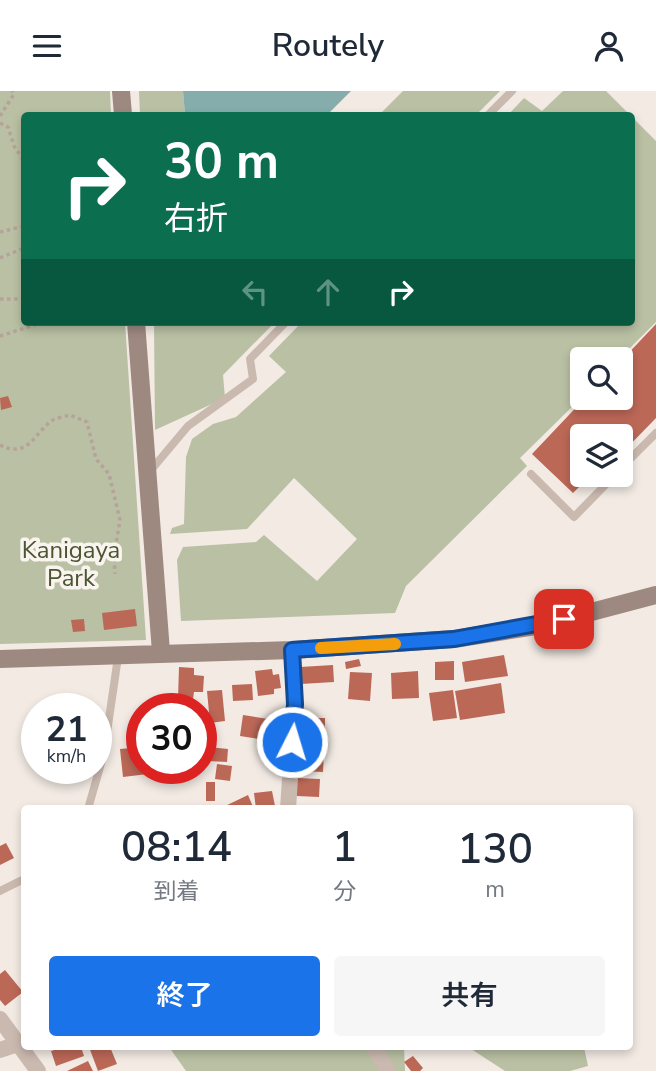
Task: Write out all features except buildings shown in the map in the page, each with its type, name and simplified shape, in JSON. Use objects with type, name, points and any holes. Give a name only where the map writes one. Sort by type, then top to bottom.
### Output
[{"type":"street","points":[[121,91],[123,112]]},
{"type":"street","points":[[136,326],[145,477],[154,540],[161,652]]},
{"type":"street","points":[[0,659],[292,650],[454,639],[541,625],[656,595]]},
{"type":"street","points":[[284,805],[295,704],[292,650]]},
{"type":"street","points":[[0,1019],[21,1048]]},
{"type":"street","points":[[0,1050],[18,1044]]},
{"type":"street","points":[[22,1050],[38,1071]]},
{"type":"street","points":[[376,1050],[388,1071]]},
{"type":"lane","points":[[491,112],[513,91]]},
{"type":"lane","points":[[145,477],[188,426],[253,379],[250,359],[282,326]]},
{"type":"lane","points":[[633,456],[656,433]]},
{"type":"lane","points":[[531,474],[574,517],[603,487]]},
{"type":"lane","points":[[89,805],[104,753],[118,654]]},
{"type":"lane","points":[[0,891],[21,880]]},
{"type":"path","points":[[0,115],[14,94],[12,91]]},
{"type":"path","points":[[0,123],[8,127],[21,156]]},
{"type":"path","points":[[0,232],[21,227]]},
{"type":"path","points":[[0,258],[21,248]]},
{"type":"path","points":[[0,299],[21,299]]},
{"type":"path","points":[[0,336],[31,326]]},
{"type":"path","points":[[0,445],[17,448],[32,443],[51,421],[70,415],[87,422],[96,459],[109,474],[120,520],[114,556],[116,574]]},
{"type":"green space","name":"Kanigaya Park","points":[[0,91],[110,91],[111,112],[21,112],[21,326],[125,326],[146,640],[0,644]]},
{"type":"green space","points":[[139,91],[183,91],[185,112],[140,112]]},
{"type":"green space","points":[[403,91],[500,91],[479,112],[382,112]]},
{"type":"green space","points":[[563,91],[606,91],[627,112],[511,112],[524,98],[542,111]]},
{"type":"green space","points":[[635,120],[656,141],[656,322],[631,347],[570,347],[570,409],[520,458],[527,466],[406,586],[395,613],[181,621],[177,560],[183,547],[256,542],[264,535],[317,581],[357,539],[294,478],[247,529],[170,534],[172,528],[184,524],[186,457],[192,439],[213,424],[236,417],[286,372],[269,356],[298,326],[635,326]]},
{"type":"green space","points":[[154,326],[271,326],[223,375],[225,398],[155,430]]},
{"type":"green space","points":[[171,1050],[404,1050],[405,1071],[186,1071]]},
{"type":"green space","points":[[473,1050],[585,1050],[588,1066],[570,1071],[505,1071]]},
{"type":"water","points":[[183,91],[351,91],[330,112],[185,112]]},
{"type":"slow traffic","points":[[321,648],[395,644]]},
{"type":"route","points":[[292,742],[295,704],[292,650],[454,639],[564,619]]}]
